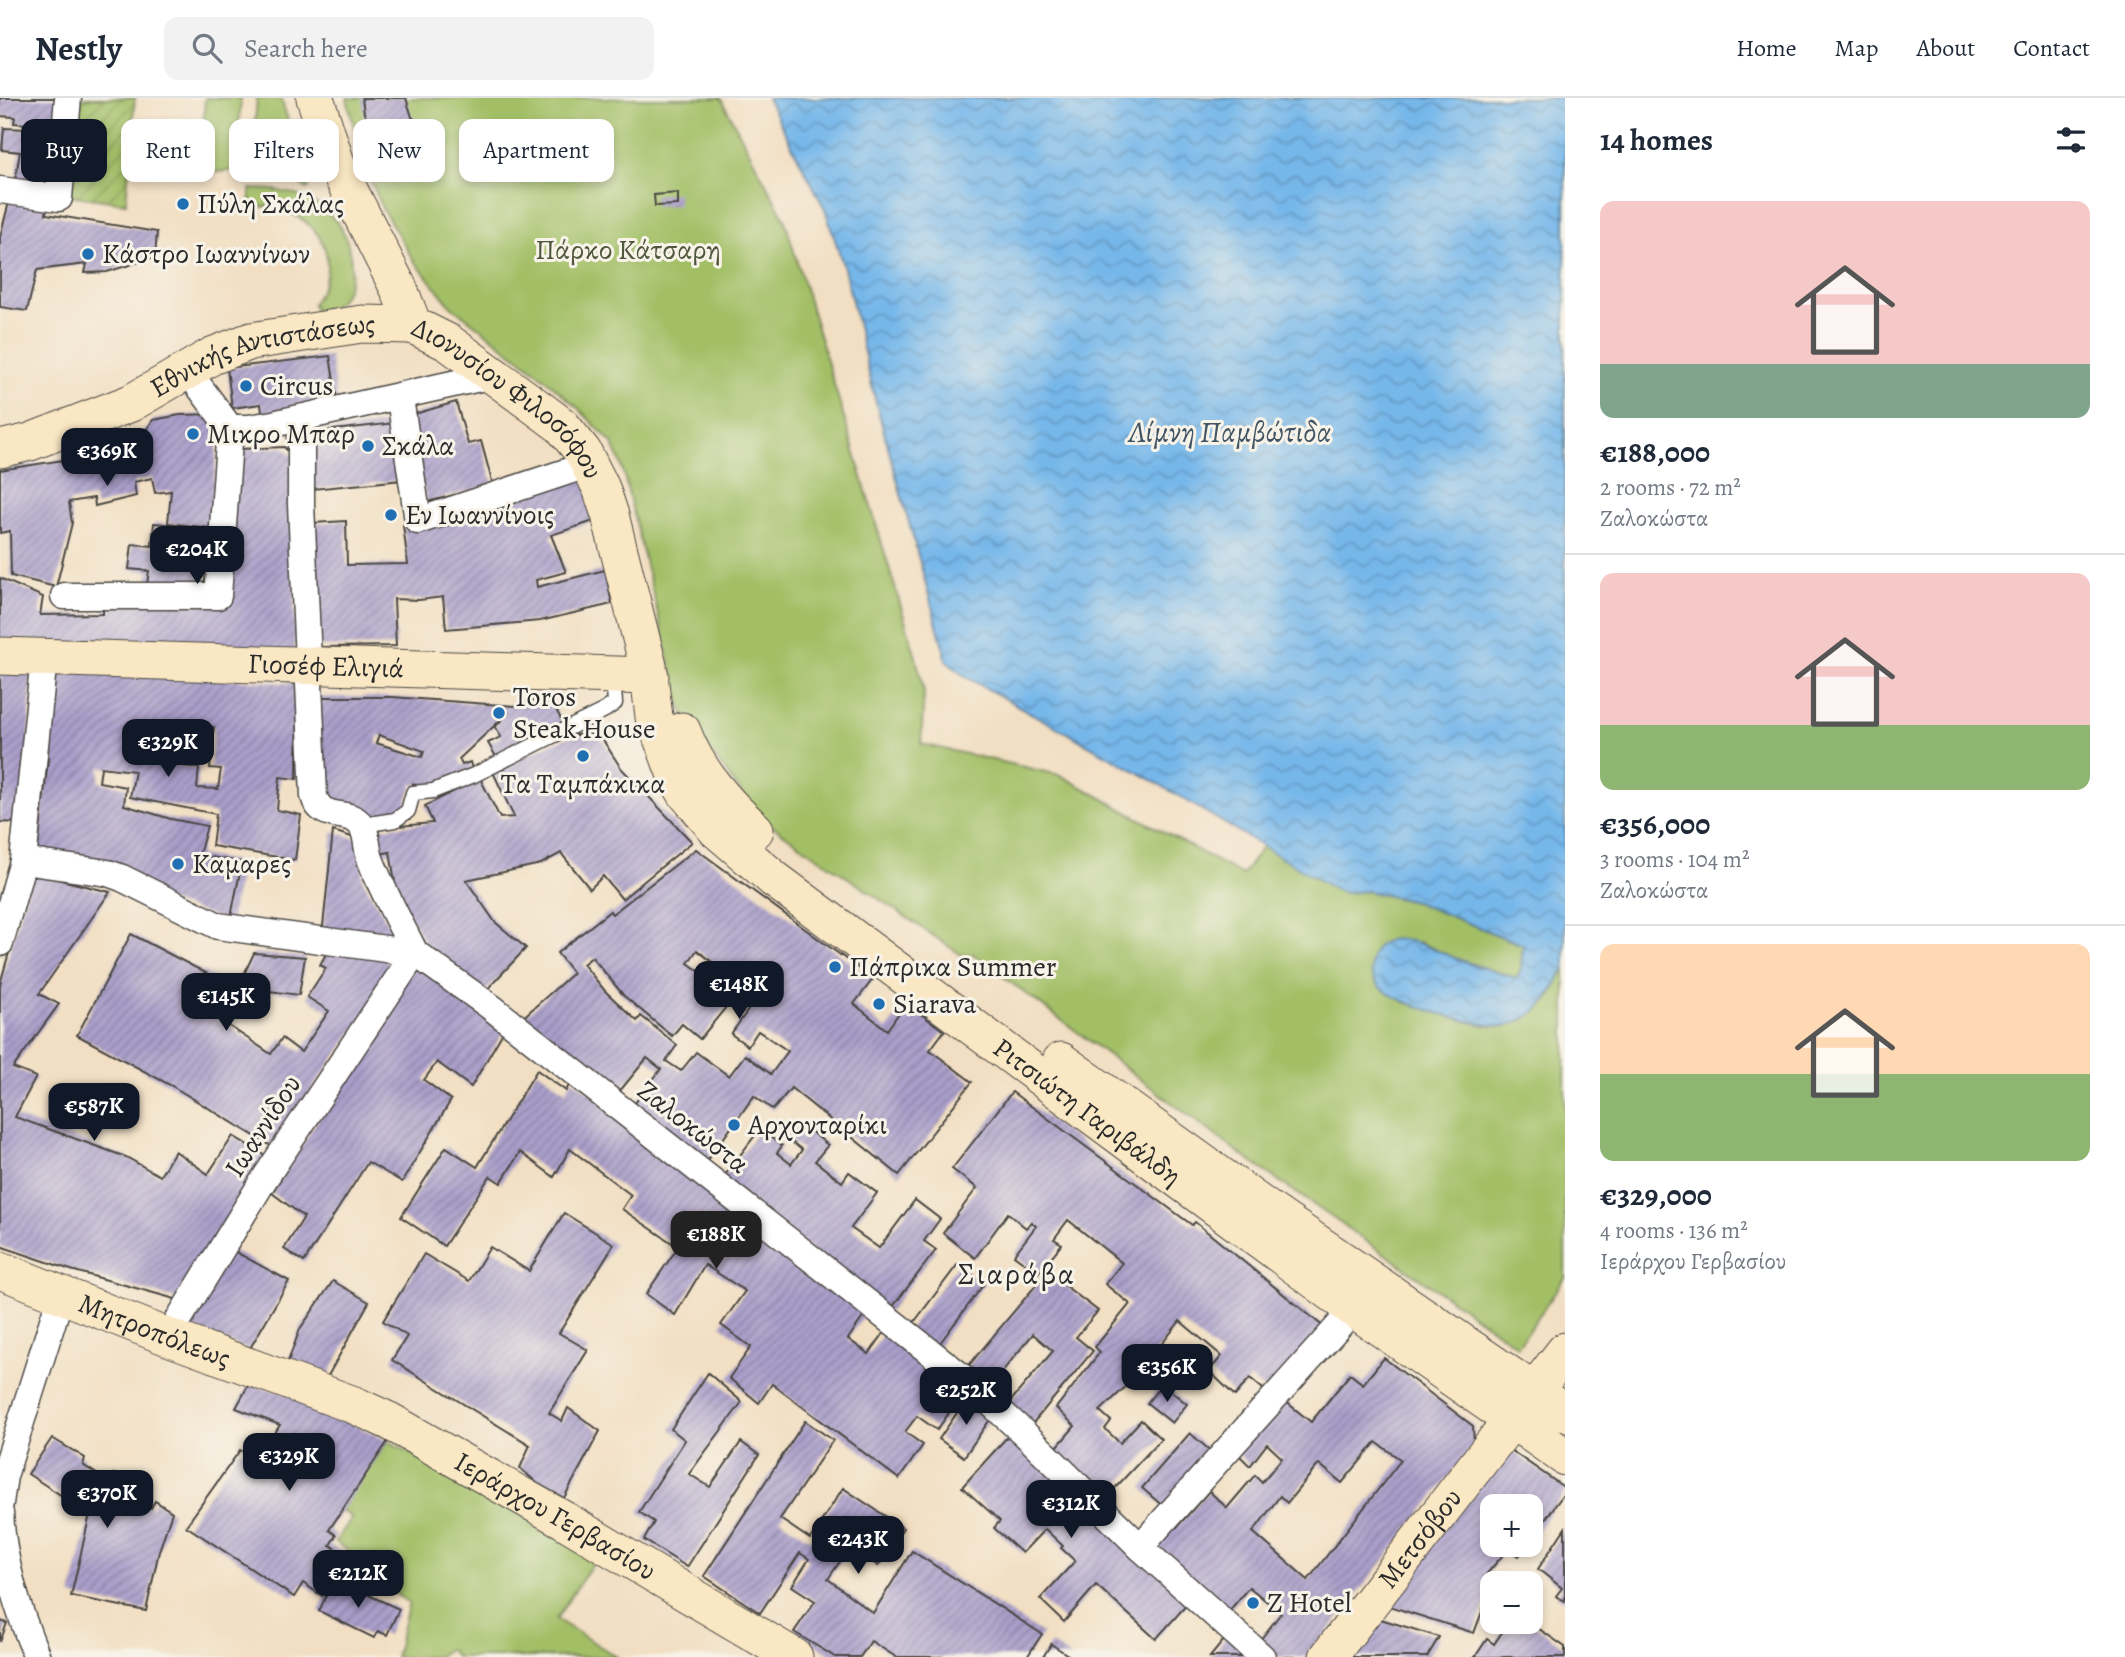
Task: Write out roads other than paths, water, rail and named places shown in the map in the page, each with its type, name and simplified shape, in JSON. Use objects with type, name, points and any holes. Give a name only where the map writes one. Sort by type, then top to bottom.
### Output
[{"type":"main road","name":"Διονυσίου Φιλοσόφου","points":[[315,98],[337,166],[399,289],[413,325],[449,342],[562,426],[575,440],[590,464],[610,515],[650,676]]},
{"type":"main road","name":"Εθνικής Αντιστάσεως","points":[[0,449],[41,438],[131,403],[187,369],[234,346],[362,324],[413,325]]},
{"type":"main road","name":"Γιοσέφ Ελιγιά","points":[[0,656],[650,676]]},
{"type":"main road","name":"Ριτσιώτη Γαριβάλδη","points":[[650,676],[654,717],[677,778],[696,807],[774,879],[1354,1309],[1523,1406]]},
{"type":"main road","name":"Ριτσιώτη Γαριβάλδη","points":[[650,676],[673,709],[691,755],[707,779],[743,820],[778,850],[1523,1406]]},
{"type":"main road","name":"Μητροπόλεως","points":[[0,1270],[308,1390]]},
{"type":"main road","name":"Μετσόβου","points":[[1328,1657],[1565,1351]]},
{"type":"main road","name":"Ιεράρχου Γερβασίου","points":[[308,1390],[355,1405],[410,1432],[794,1657]]},
{"type":"main road","points":[[1523,1406],[1565,1413]]},
{"type":"main road","points":[[1523,1406],[1565,1457]]},
{"type":"street","points":[[0,190],[58,198],[68,98]]},
{"type":"street","points":[[64,596],[218,596],[230,428],[187,369]]},
{"type":"street","points":[[230,428],[261,427],[301,419],[493,375]]},
{"type":"street","points":[[400,398],[418,521],[590,464]]},
{"type":"street","points":[[301,419],[307,665],[312,781],[316,806],[358,821],[362,825],[370,860],[415,953]]},
{"type":"street","points":[[0,943],[23,861],[44,657]]},
{"type":"street","name":"Ζαλοκώστα","points":[[23,861],[122,877],[218,926],[415,953],[491,1007],[908,1332],[1025,1434],[1140,1547],[1262,1657]]},
{"type":"street","name":"Ιωαννίδου","points":[[168,1337],[263,1181],[415,953]]},
{"type":"street","points":[[0,1503],[4,1476],[61,1295]]},
{"type":"street","points":[[1140,1547],[1354,1309]]},
{"type":"street","points":[[0,1513],[7,1593],[37,1657]]},
{"type":"lane","points":[[362,825],[395,820],[408,811],[413,793],[432,790],[474,775],[605,710],[615,703],[613,674]]},
{"type":"water","name":"Λίμνη Παμβώτιδα","points":[[767,98],[1565,98],[1565,968],[1548,998],[1537,1010],[1511,1024],[1489,1025],[1434,1012],[1384,991],[1372,976],[1371,962],[1376,949],[1387,940],[1418,943],[1470,964],[1517,978],[1521,969],[1523,945],[1415,902],[1367,891],[1346,893],[1336,890],[1152,780],[964,676],[947,661],[876,403],[844,268],[825,209]]},
{"type":"place","name":"Πύλη Σκάλας","points":[[183,204]]},
{"type":"place","name":"Κάστρο Ιωαννίνων","points":[[88,254]]},
{"type":"place","name":"Circus","points":[[246,386]]},
{"type":"place","name":"Μικρο Μπαρ","points":[[193,434]]},
{"type":"place","name":"Σκάλα","points":[[368,446]]},
{"type":"place","name":"Εν Ιωαννίνοις","points":[[391,515]]},
{"type":"place","name":"Toros Steak House","points":[[499,713]]},
{"type":"place","name":"Τα Ταμπάκικα","points":[[583,756]]},
{"type":"place","name":"Καμαρες","points":[[178,864]]},
{"type":"place","name":"Πάπρικα Summer","points":[[835,967]]},
{"type":"place","name":"Siarava","points":[[879,1004]]},
{"type":"place","name":"Αρχονταρίκι","points":[[734,1125]]},
{"type":"place","name":"Z Hotel","points":[[1253,1603]]},
{"type":"district","name":"Σιαράβα","points":[[1017,1274]]},
{"type":"park label","name":"Πάρκο Κάτσαρη","points":[[628,250]]}]
